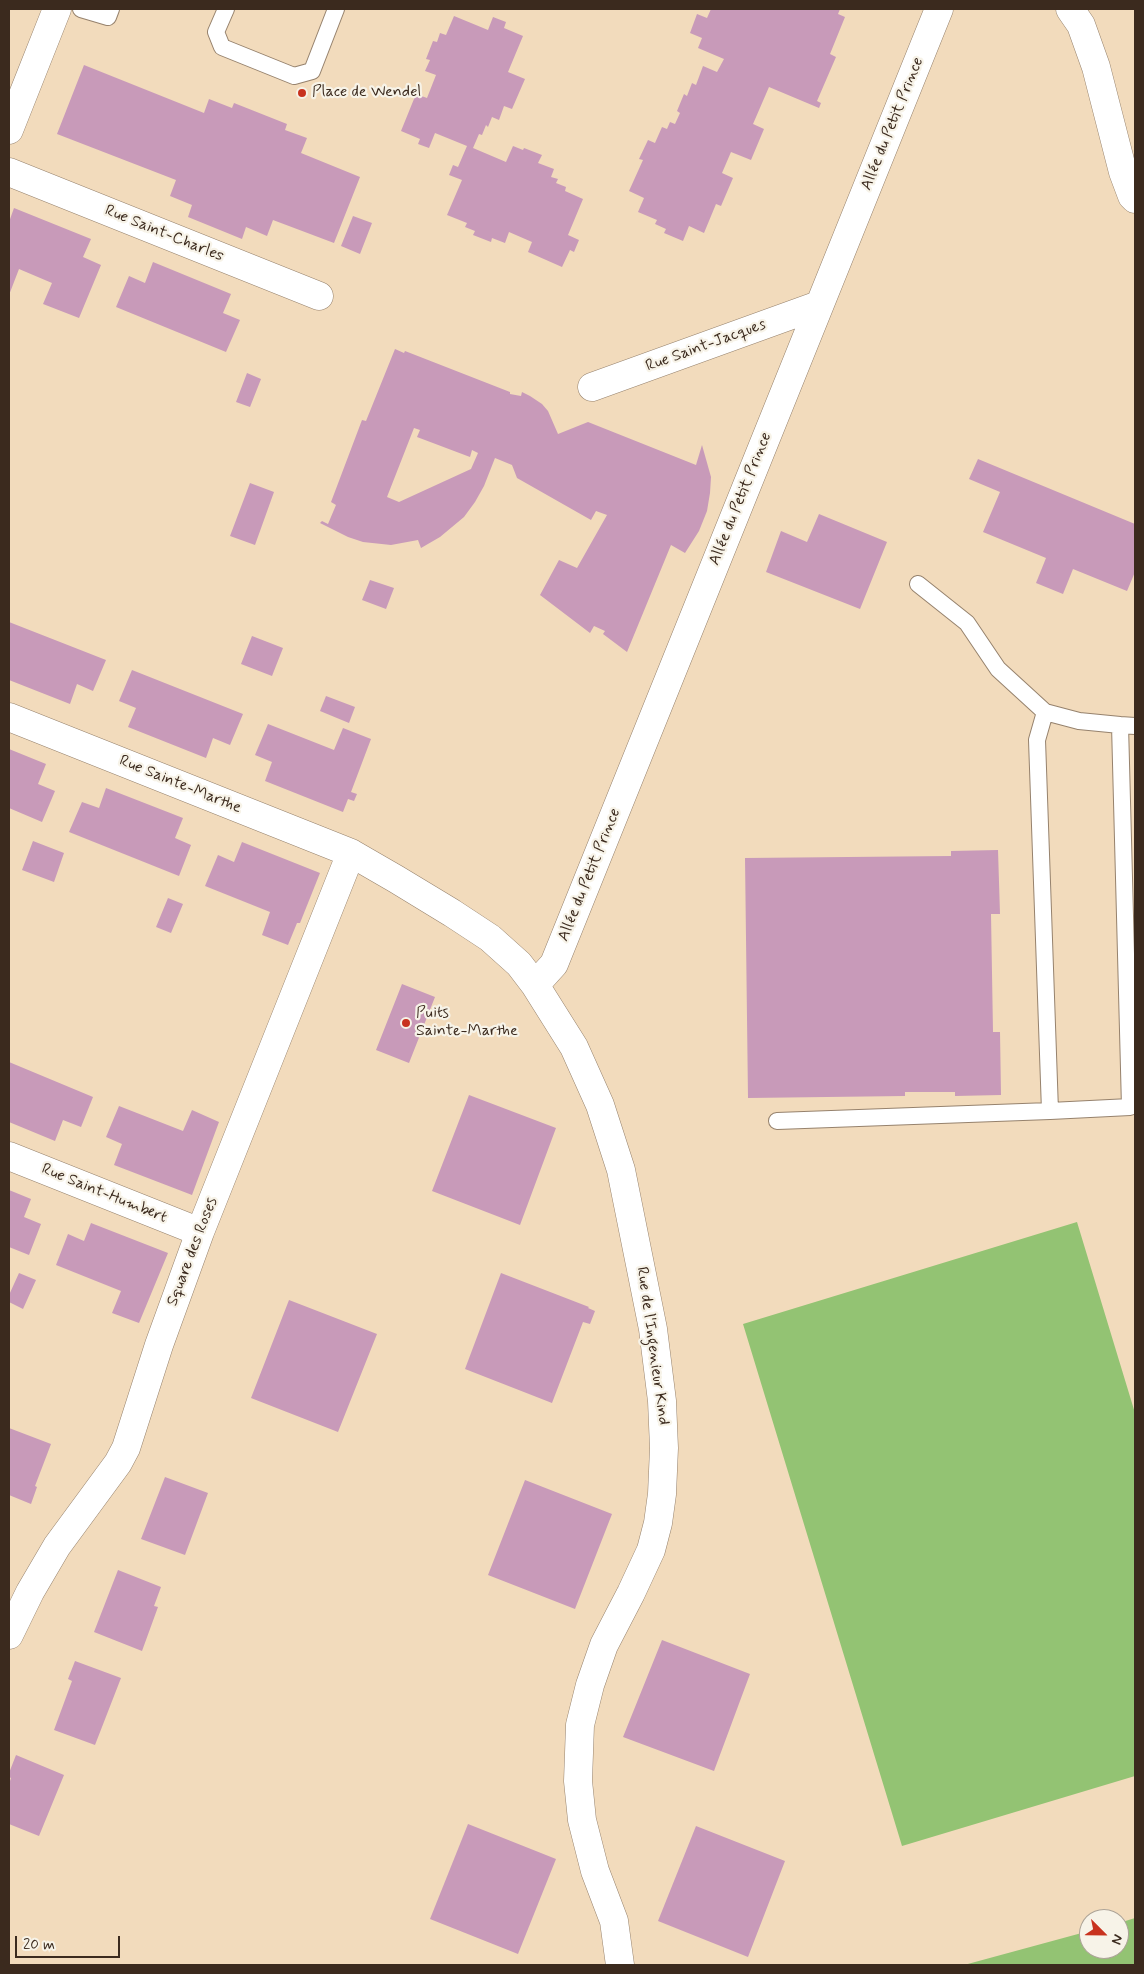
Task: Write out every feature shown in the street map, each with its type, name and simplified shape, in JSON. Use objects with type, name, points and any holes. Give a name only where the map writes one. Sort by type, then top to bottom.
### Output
[{"type":"street","points":[[9,130],[57,9]]},
{"type":"street","name":"Allée du Petit Prince","points":[[535,985],[554,964],[940,9]]},
{"type":"street","points":[[1070,9],[1081,26],[1096,67],[1122,172],[1135,200]]},
{"type":"street","name":"Rue Saint-Charles","points":[[9,172],[318,296]]},
{"type":"street","name":"Rue Saint-Jacques","points":[[592,387],[820,305]]},
{"type":"street","name":"Rue Sainte-Marthe","points":[[9,717],[351,853]]},
{"type":"street","name":"Rue de l'Ingenieur Kind","points":[[351,853],[452,913],[490,938],[519,964],[535,985],[574,1047],[600,1105],[621,1170],[652,1320],[662,1401],[664,1448],[662,1494],[658,1523],[651,1550],[604,1646],[590,1685],[580,1725],[578,1781],[582,1820],[595,1871],[614,1920],[620,1965]]},
{"type":"street","name":"Square des Roses","points":[[9,1634],[30,1592],[57,1546],[118,1463],[126,1448],[159,1345],[200,1232],[351,853]]},
{"type":"street","name":"Rue Saint-Humbert","points":[[9,1156],[200,1232]]},
{"type":"lane","points":[[80,9],[108,17],[111,9]]},
{"type":"lane","points":[[226,9],[216,32],[222,47],[294,76],[312,71],[336,9]]},
{"type":"lane","points":[[777,1121],[1132,1107],[1127,726],[1079,722],[1045,712],[998,669],[967,623],[918,584]]},
{"type":"lane","points":[[1045,712],[1037,740],[1050,1111]]},
{"type":"green space","points":[[1077,1222],[1135,1413],[1135,1776],[902,1846],[743,1324]]},
{"type":"green space","points":[[1135,1918],[1135,1965],[964,1965],[1079,1934],[1079,1959],[1129,1959],[1129,1920]]},
{"type":"building","points":[[711,9],[840,9],[838,14],[845,17],[830,54],[836,57],[817,101],[821,103],[819,108],[769,87],[753,124],[764,129],[751,160],[731,152],[722,173],[733,178],[721,206],[716,204],[704,233],[689,226],[683,241],[664,233],[666,229],[655,224],[657,220],[638,212],[644,198],[629,191],[643,160],[639,159],[648,140],[655,143],[662,127],[667,129],[670,122],[675,124],[680,113],[677,111],[684,94],[687,96],[692,83],[696,85],[703,66],[717,72],[724,59],[698,48],[702,38],[690,33],[697,14],[707,18]]},
{"type":"building","points":[[454,16],[488,30],[493,17],[506,22],[504,28],[523,36],[508,72],[525,79],[512,109],[504,106],[499,120],[492,117],[482,135],[479,134],[473,148],[506,162],[513,146],[542,155],[538,163],[554,169],[551,177],[558,179],[556,183],[566,187],[565,191],[583,199],[568,235],[579,240],[574,252],[570,250],[562,267],[528,252],[532,242],[509,232],[505,243],[492,238],[491,242],[473,235],[475,231],[465,227],[467,223],[447,215],[462,180],[449,175],[453,165],[458,167],[467,146],[435,133],[429,148],[418,144],[420,139],[401,131],[416,94],[427,98],[436,75],[425,71],[430,60],[426,59],[433,41],[437,42],[440,33],[446,35]]},
{"type":"building","points":[[84,65],[204,113],[209,99],[232,108],[234,103],[287,124],[285,130],[307,138],[301,153],[360,177],[334,243],[273,220],[267,236],[246,227],[242,239],[188,217],[192,205],[170,196],[176,180],[57,134]]},
{"type":"building","points":[[14,208],[91,239],[83,257],[101,265],[79,318],[43,304],[52,283],[19,269],[9,295],[9,222]]},
{"type":"building","points":[[353,216],[372,223],[360,254],[341,246]]},
{"type":"building","points":[[153,262],[231,294],[223,313],[240,320],[226,352],[116,307],[129,276],[145,283]]},
{"type":"building","points":[[395,349],[404,353],[405,351],[510,392],[510,394],[521,396],[522,392],[530,396],[542,404],[548,411],[558,434],[588,422],[696,465],[702,445],[711,477],[707,511],[699,531],[685,553],[671,545],[627,652],[603,634],[605,631],[594,626],[590,633],[540,595],[559,560],[577,568],[607,515],[596,511],[591,520],[517,478],[512,465],[495,458],[484,486],[464,517],[440,537],[421,548],[418,540],[391,545],[363,542],[320,523],[322,521],[328,524],[336,505],[331,502],[362,420],[366,421]],"holes":[[[414,428],[420,430],[417,437],[470,457],[472,450],[478,453],[471,469],[399,502],[387,497]]]},
{"type":"building","points":[[247,373],[261,379],[250,407],[236,402]]},
{"type":"building","points":[[978,459],[1135,524],[1135,572],[1127,591],[1073,569],[1063,594],[1036,583],[1046,558],[983,532],[1000,492],[969,479]]},
{"type":"building","points":[[250,483],[274,492],[255,545],[230,536]]},
{"type":"building","points":[[819,514],[887,542],[860,609],[766,572],[781,531],[807,542]]},
{"type":"building","points":[[370,580],[394,588],[386,609],[362,600]]},
{"type":"building","points":[[9,622],[106,660],[93,691],[77,684],[70,704],[9,680]]},
{"type":"building","points":[[252,636],[283,648],[272,676],[241,664]]},
{"type":"building","points":[[132,670],[243,714],[230,745],[213,738],[206,758],[128,727],[136,708],[119,701]]},
{"type":"building","points":[[326,696],[355,707],[349,723],[320,711]]},
{"type":"building","points":[[268,724],[334,750],[343,728],[371,739],[351,792],[357,794],[354,801],[348,799],[343,812],[265,781],[272,762],[255,755]]},
{"type":"building","points":[[9,749],[46,764],[38,784],[55,791],[42,822],[9,808]]},
{"type":"building","points":[[106,788],[183,818],[175,838],[191,845],[179,876],[69,832],[82,802],[99,808]]},
{"type":"building","points":[[33,841],[64,853],[54,882],[22,870]]},
{"type":"building","points":[[242,842],[320,873],[300,923],[297,923],[288,945],[262,935],[270,912],[205,886],[218,855],[234,862]]},
{"type":"building","points":[[998,850],[1000,914],[991,914],[993,1032],[1000,1032],[1001,1095],[955,1096],[955,1092],[905,1092],[905,1096],[748,1098],[745,858],[951,856],[951,851]]},
{"type":"building","points":[[168,898],[183,904],[171,933],[156,927]]},
{"type":"building","name":"Puits Sainte-Marthe","points":[[402,984],[435,997],[409,1063],[376,1050]]},
{"type":"building","points":[[9,1062],[93,1097],[81,1127],[63,1120],[55,1141],[9,1122]]},
{"type":"building","points":[[469,1095],[556,1128],[520,1225],[432,1191]]},
{"type":"building","points":[[119,1106],[183,1131],[192,1110],[219,1122],[192,1195],[114,1165],[122,1144],[106,1137]]},
{"type":"building","points":[[9,1190],[31,1199],[24,1217],[41,1224],[29,1255],[9,1247]]},
{"type":"building","points":[[91,1223],[168,1253],[139,1323],[112,1313],[121,1291],[56,1265],[68,1234],[84,1241]]},
{"type":"building","points":[[19,1273],[36,1280],[23,1309],[9,1302],[9,1295]]},
{"type":"building","points":[[501,1273],[595,1311],[590,1324],[583,1322],[552,1403],[465,1369]]},
{"type":"building","points":[[289,1300],[377,1334],[338,1432],[251,1398]]},
{"type":"building","points":[[9,1428],[51,1444],[35,1486],[37,1487],[31,1504],[9,1495]]},
{"type":"building","points":[[165,1477],[208,1493],[185,1555],[141,1539]]},
{"type":"building","points":[[525,1480],[612,1514],[575,1609],[488,1575]]},
{"type":"building","points":[[118,1570],[161,1587],[154,1606],[158,1607],[142,1651],[94,1632]]},
{"type":"building","points":[[662,1640],[750,1674],[714,1771],[623,1737]]},
{"type":"building","points":[[75,1661],[121,1678],[95,1745],[54,1730],[72,1681],[68,1679]]},
{"type":"building","points":[[16,1755],[64,1775],[39,1836],[9,1824],[9,1784],[11,1778],[9,1773]]},
{"type":"building","points":[[468,1824],[556,1859],[518,1954],[430,1919]]},
{"type":"building","points":[[696,1826],[785,1861],[748,1957],[658,1921]]},
{"type":"place","name":"Place de Wendel","points":[[302,93]]},
{"type":"place","name":"Puits Sainte-Marthe","points":[[406,1023]]}]
